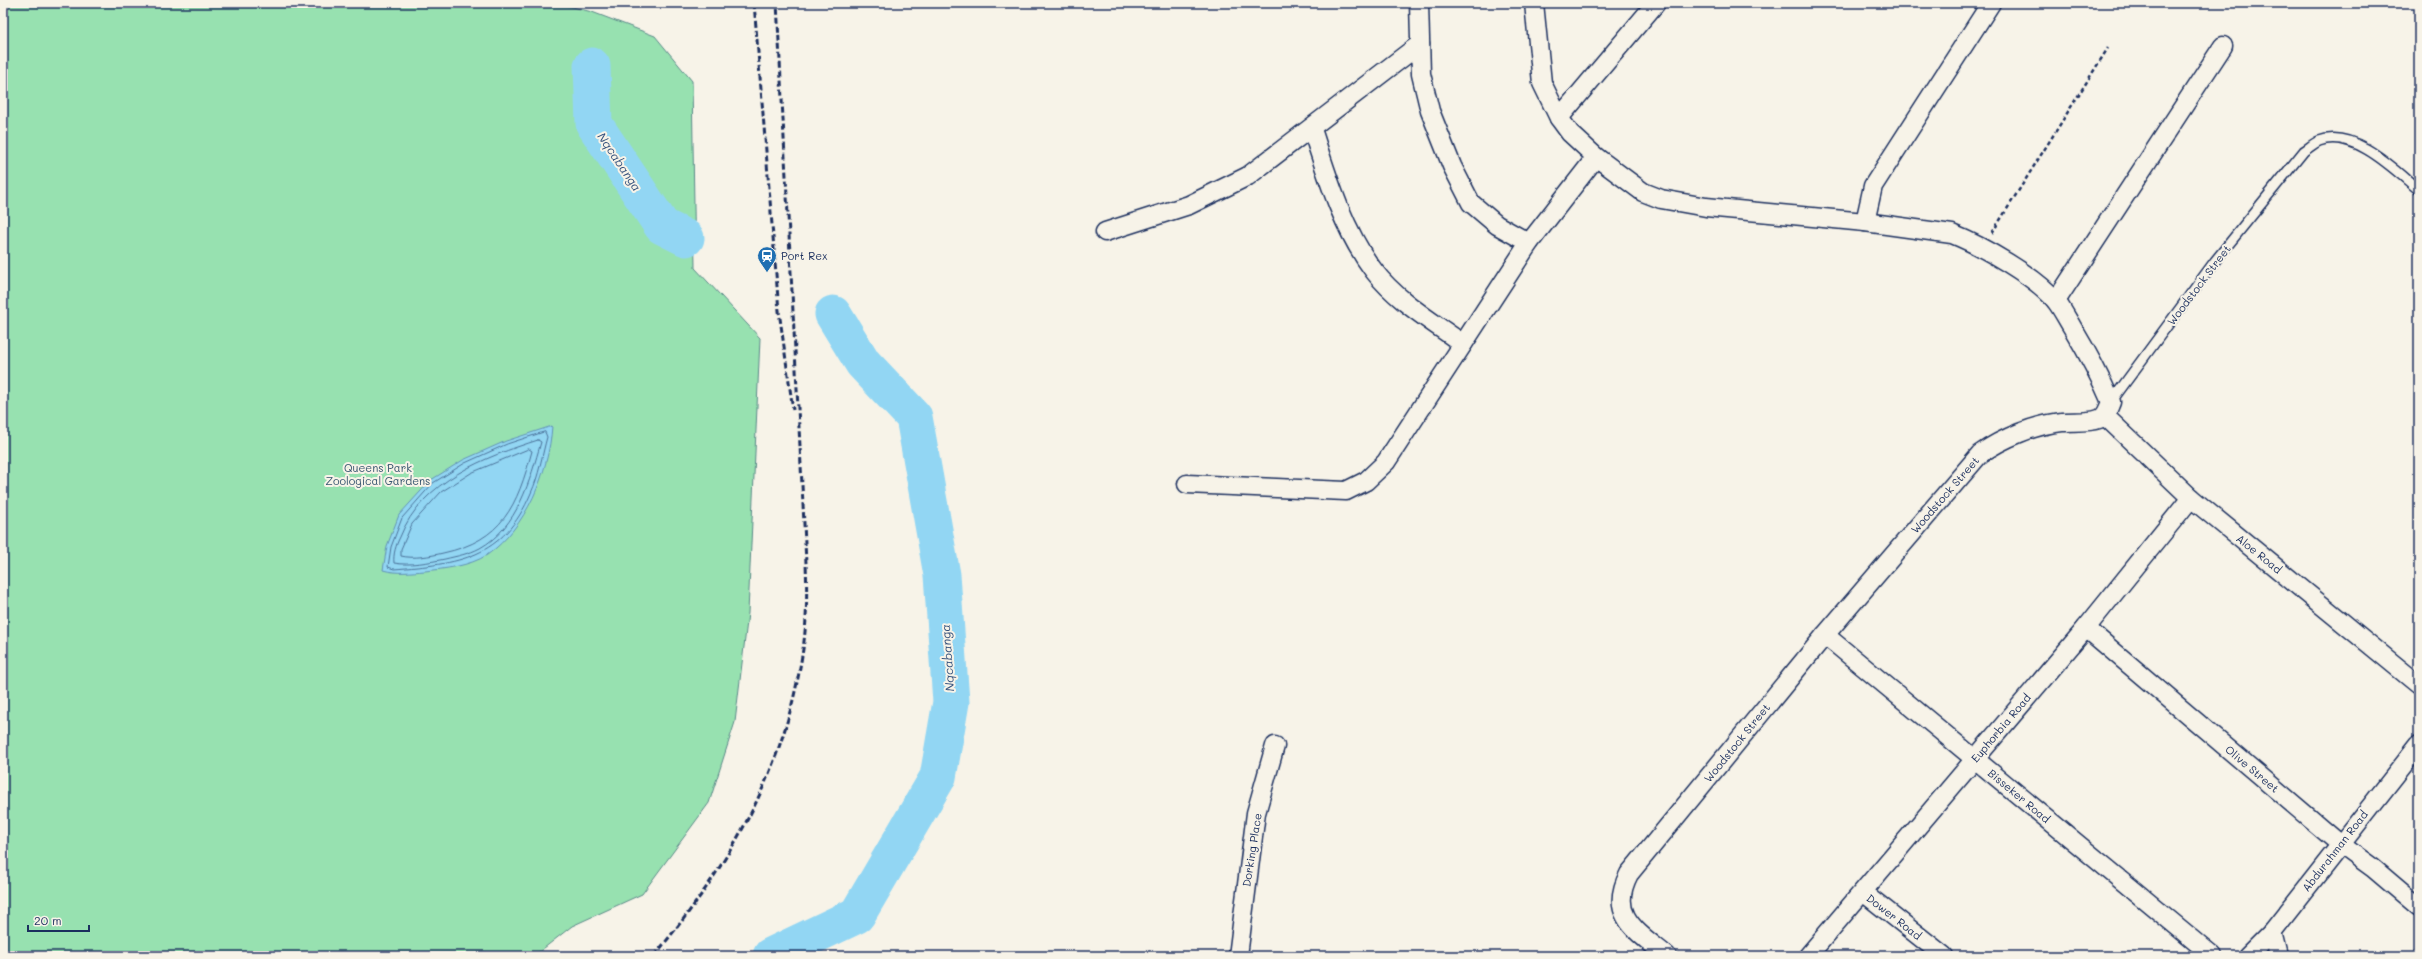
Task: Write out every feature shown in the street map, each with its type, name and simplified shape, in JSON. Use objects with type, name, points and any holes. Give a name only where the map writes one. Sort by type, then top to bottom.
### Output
[{"type":"street","points":[[1418,3],[1421,74],[1430,111],[1452,166],[1471,203],[1498,225],[1529,244]]},
{"type":"street","points":[[1534,3],[1542,83],[1559,118],[1570,133],[1596,157],[1644,192],[1661,199],[1706,207],[1865,222],[1952,234],[1982,249],[2018,271],[2056,301],[2097,369],[2108,409]]},
{"type":"street","points":[[1559,118],[1656,3]]},
{"type":"street","points":[[1865,222],[1873,186],[1991,3]]},
{"type":"street","points":[[1105,232],[1189,205],[1248,176],[1312,129],[1420,44]]},
{"type":"street","points":[[2056,301],[2223,46]]},
{"type":"street","points":[[1312,129],[1329,180],[1346,220],[1374,271],[1401,298],[1463,344]]},
{"type":"street","points":[[1188,484],[1346,492],[1366,481],[1386,462],[1529,244],[1596,157]]},
{"type":"street","name":"Aloe Road","points":[[2108,409],[2191,498],[2419,685]]},
{"type":"street","name":"Woodstock Street","points":[[1667,956],[1631,927],[1622,901],[1621,890],[1629,874],[1825,635],[1980,454],[1993,445],[2026,431],[2060,422],[2099,420],[2108,409]]},
{"type":"street","name":"Euphorbia Road","points":[[1808,956],[2086,628],[2191,498]]},
{"type":"street","name":"Olive Street","points":[[2086,628],[2340,844],[2373,868],[2419,907]]},
{"type":"street","name":"Bisseker Road","points":[[1825,635],[2213,956]]},
{"type":"street","name":"Abdurahman Road","points":[[2248,956],[2272,932],[2419,745]]},
{"type":"street","name":"Dorking Place","points":[[1238,956],[1256,813],[1275,746]]},
{"type":"street","name":"Dower Road","points":[[1863,892],[1944,956]]},
{"type":"street","points":[[2272,932],[2278,956]]},
{"type":"lane","name":"Woodstock Street","points":[[2108,409],[2214,262],[2304,151],[2319,141],[2330,139],[2355,144],[2371,151],[2419,190]]},
{"type":"path","points":[[1982,249],[2108,48]]},
{"type":"green space","name":"Queens Park Zoological Gardens","points":[[3,3],[557,3],[592,12],[655,36],[692,81],[695,268],[760,338],[748,613],[735,722],[709,803],[642,894],[572,926],[534,956],[3,956]]},
{"type":"water","points":[[552,426],[546,462],[533,498],[513,530],[501,544],[480,559],[457,566],[409,572],[383,570],[387,546],[399,515],[431,480],[463,460],[506,441]]},
{"type":"waterway","name":"Nqcabanga","points":[[592,66],[594,124],[662,226],[686,238]]},
{"type":"waterway","name":"Nqcabanga","points":[[771,956],[857,915],[938,777],[951,702],[942,575],[914,417],[863,363],[833,314]]},
{"type":"railway","points":[[754,3],[779,311],[793,410]]},
{"type":"railway","points":[[654,956],[707,886],[751,813],[768,775],[783,735],[795,693],[805,636],[807,596],[806,570],[777,3]]},
{"type":"place","name":"Port Rex","points":[[767,273]]}]
